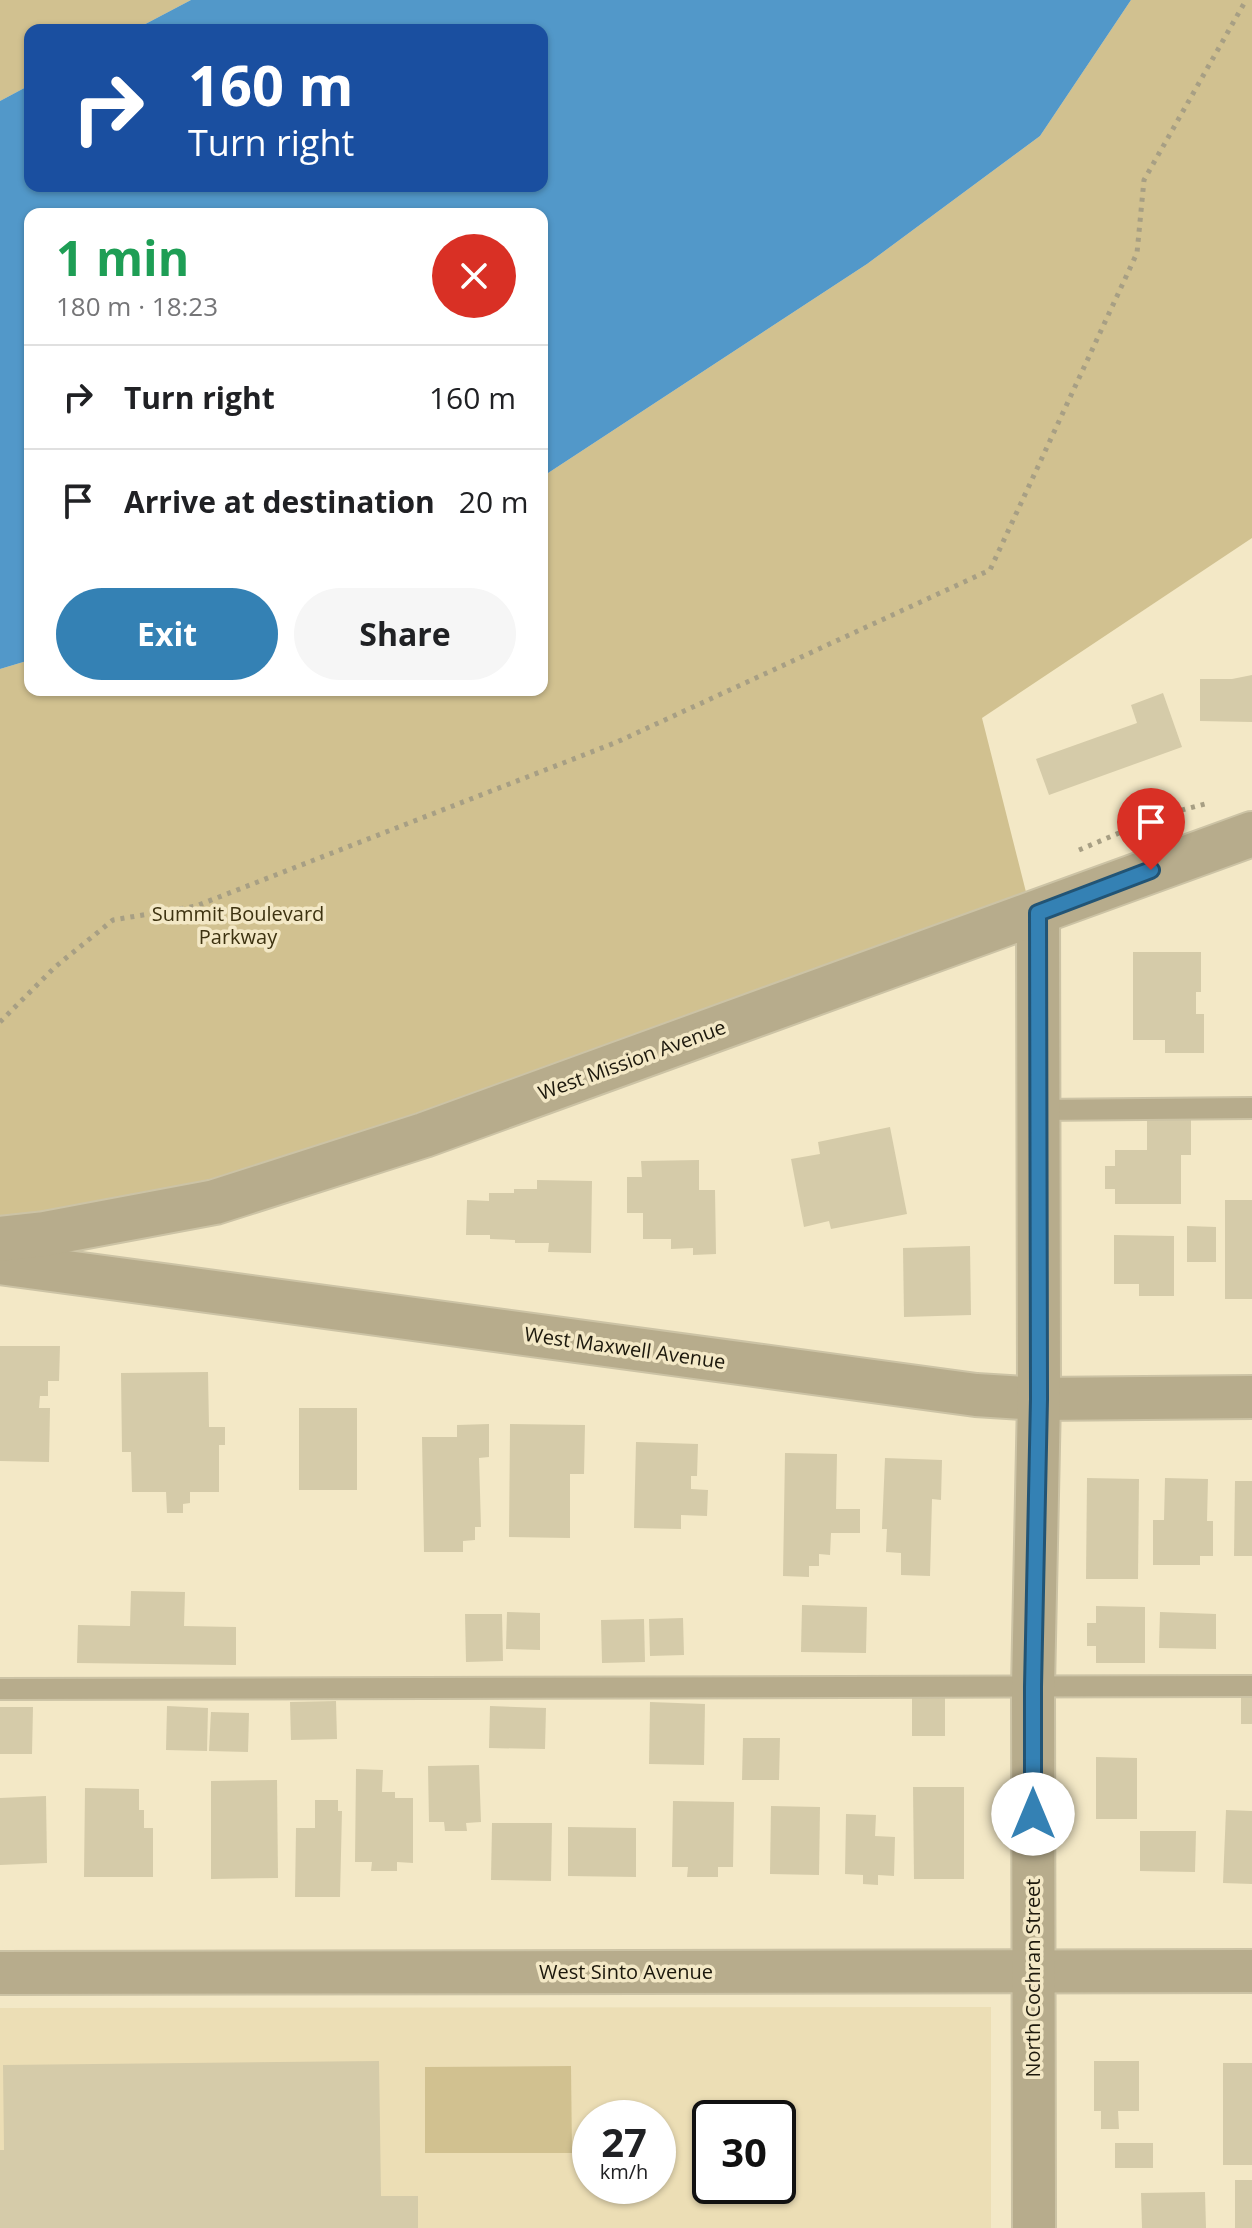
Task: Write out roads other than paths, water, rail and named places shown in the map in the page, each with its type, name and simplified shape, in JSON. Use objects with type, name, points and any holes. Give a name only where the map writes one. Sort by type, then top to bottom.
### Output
[{"type":"street","name":"West Mission Avenue","points":[[0,1239],[44,1234],[215,1202],[424,1135],[1252,834]]},
{"type":"street","name":"North Cochran Street","points":[[1034,2228],[1033,1687],[1039,1399],[1038,913]]},
{"type":"street","name":"West Maxwell Avenue","points":[[0,1263],[976,1395],[1039,1399],[1252,1397]]},
{"type":"street","name":"West Sinto Avenue","points":[[0,1973],[1252,1971]]},
{"type":"lane","points":[[1038,1110],[1252,1108]]},
{"type":"lane","points":[[0,1689],[1252,1686]]},
{"type":"water","points":[[191,0],[1131,0],[1040,136],[867,264],[548,473],[548,208],[24,208],[24,662],[0,669],[0,101],[24,88],[24,192],[548,192],[548,24],[145,24]]},
{"type":"park label","name":"Summit Boulevard Parkway","points":[[238,926]]}]
